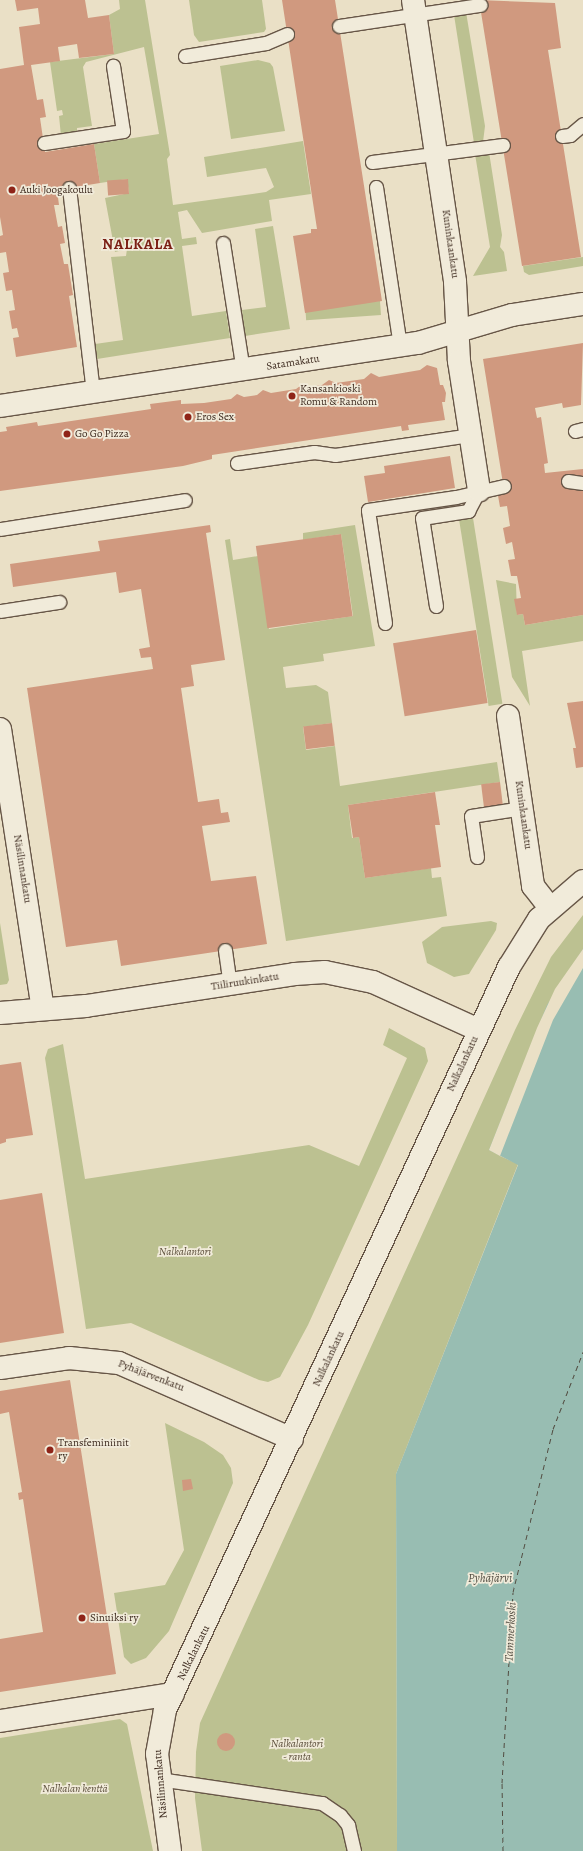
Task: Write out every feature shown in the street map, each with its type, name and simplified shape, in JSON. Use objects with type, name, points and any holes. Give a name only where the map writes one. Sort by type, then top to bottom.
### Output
[{"type":"street","name":"Kuninkaankatu","points":[[414,8],[456,282],[459,361],[478,490]]},
{"type":"street","name":"Satamakatu","points":[[0,406],[400,346],[512,315],[583,304]]},
{"type":"street","name":"Kuninkaankatu","points":[[508,716],[533,886],[550,908]]},
{"type":"street","name":"Näsilinnankatu","points":[[0,729],[44,1009]]},
{"type":"street","name":"Nalkalankatu","points":[[0,1721],[173,1694],[292,1439],[479,1030],[517,951],[550,908],[583,881]]},
{"type":"street","name":"Tiiliruukinkatu","points":[[0,1013],[44,1009],[305,973],[350,975],[373,982],[479,1030]]},
{"type":"street","name":"Pyhäjärvenkatu","points":[[0,1368],[81,1357],[119,1362],[138,1369],[292,1439]]},
{"type":"street","name":"Näsilinnankatu","points":[[170,1851],[159,1779],[160,1727],[173,1694]]},
{"type":"lane","points":[[339,26],[414,8],[480,5]]},
{"type":"lane","points":[[185,56],[266,43],[287,34]]},
{"type":"lane","points":[[44,144],[123,131],[112,66]]},
{"type":"lane","points":[[562,136],[570,135],[583,124]]},
{"type":"lane","points":[[372,162],[503,145]]},
{"type":"lane","points":[[376,187],[400,346]]},
{"type":"lane","points":[[69,188],[93,393]]},
{"type":"lane","points":[[223,243],[243,370]]},
{"type":"lane","points":[[237,463],[314,452],[335,455],[470,435]]},
{"type":"lane","points":[[568,481],[583,483]]},
{"type":"lane","points":[[385,623],[368,510],[456,497],[478,490],[504,486]]},
{"type":"lane","points":[[436,606],[422,518],[468,511],[478,490]]},
{"type":"lane","points":[[0,529],[185,500]]},
{"type":"lane","points":[[0,611],[59,602]]},
{"type":"lane","points":[[477,857],[471,816],[522,808]]},
{"type":"lane","points":[[225,950],[230,984]]},
{"type":"lane","points":[[159,1779],[322,1803],[340,1815],[348,1825],[354,1851]]},
{"type":"green space","points":[[119,0],[145,0],[170,155],[167,159],[173,205],[266,192],[274,187],[266,168],[207,177],[204,157],[303,141],[311,194],[269,200],[272,221],[202,233],[187,210],[178,212],[182,239],[196,237],[197,244],[182,246],[192,316],[226,311],[230,338],[97,359],[95,344],[123,340],[111,257],[126,256],[127,249],[115,252],[105,198],[129,193],[127,179],[100,183],[94,144],[159,134],[144,47],[86,62],[83,67],[92,126],[77,128],[77,134],[61,136],[59,116],[63,115],[62,110],[57,111],[50,62],[114,54],[109,15],[120,9]]},
{"type":"green space","points":[[189,0],[262,0],[266,29],[264,32],[199,42],[194,35]]},
{"type":"green space","points":[[466,12],[485,126],[483,142],[474,143],[454,15]]},
{"type":"green space","points":[[258,60],[270,63],[273,67],[285,131],[231,139],[220,66]]},
{"type":"green space","points":[[489,152],[502,235],[500,247],[504,252],[507,271],[473,276],[490,247],[475,154]]},
{"type":"green space","points":[[273,226],[290,329],[245,336],[242,310],[266,307],[255,229]]},
{"type":"green space","points":[[583,257],[583,266],[529,275],[524,272],[523,266]]},
{"type":"green space","points":[[380,301],[381,315],[306,320],[305,306]]},
{"type":"green space","points":[[473,518],[502,704],[489,706],[459,520]]},
{"type":"green space","points":[[355,525],[375,646],[323,654],[324,661],[283,667],[286,688],[316,685],[328,692],[332,723],[303,727],[306,750],[335,746],[340,786],[497,762],[500,782],[348,805],[352,838],[359,837],[365,878],[431,868],[432,878],[441,877],[447,916],[286,941],[225,540],[230,539],[233,560],[258,556],[269,629],[353,616],[341,534],[303,540],[303,533]]},
{"type":"green space","points":[[496,580],[516,584],[517,615],[523,614],[525,625],[583,615],[583,641],[522,651],[530,706],[512,677]]},
{"type":"green space","name":"Nalkalantori - ranta","points":[[583,915],[583,968],[500,1156],[518,1164],[396,1474],[397,1851],[202,1851],[195,1798],[196,1752],[200,1723],[515,1030],[551,957]]},
{"type":"green space","points":[[491,921],[497,923],[496,930],[469,974],[454,977],[427,963],[422,942],[442,927]]},
{"type":"green space","points":[[0,923],[9,980],[7,984],[0,985]]},
{"type":"green space","name":"Nalkalantori","points":[[389,1028],[425,1048],[428,1061],[308,1325],[280,1377],[268,1382],[259,1380],[131,1323],[86,1329],[45,1058],[48,1049],[63,1044],[85,1179],[309,1145],[359,1166],[407,1058],[383,1045]]},
{"type":"green space","points":[[165,1423],[204,1442],[223,1455],[231,1468],[233,1483],[169,1631],[146,1658],[131,1664],[124,1657],[114,1593],[165,1585],[184,1550]]},
{"type":"green space","name":"Nalkalan kenttä","points":[[120,1719],[127,1724],[153,1851],[0,1851],[0,1738]]},
{"type":"water","name":"Pyhäjärvi","points":[[583,949],[583,1851],[397,1851],[396,1474],[518,1165],[489,1150],[547,1005]]},
{"type":"pier","points":[[583,949],[583,968],[553,1020],[500,1156],[489,1150],[537,1028],[555,989]]},
{"type":"building","points":[[15,0],[85,0],[88,18],[109,15],[114,54],[79,58],[77,44],[58,47],[60,61],[31,65],[37,100],[43,99],[46,117],[40,118],[45,152],[94,144],[100,183],[57,190],[59,205],[54,205],[58,227],[62,226],[65,243],[60,244],[64,264],[68,264],[73,295],[69,296],[77,347],[16,357],[13,338],[19,337],[17,328],[12,329],[9,311],[15,310],[12,290],[6,291],[3,273],[9,272],[6,252],[0,253],[0,236],[3,235],[0,217],[0,69],[24,65],[19,27],[40,24],[38,8],[17,11]]},
{"type":"building","points":[[282,0],[335,0],[382,301],[305,313],[293,236],[311,233],[311,229],[317,229]]},
{"type":"building","points":[[479,0],[555,3],[561,48],[548,50],[581,257],[522,266]]},
{"type":"building","points":[[128,179],[129,194],[108,195],[107,180]]},
{"type":"building","points":[[583,343],[581,405],[563,408],[562,403],[535,408],[537,418],[541,417],[548,463],[544,464],[545,473],[583,469],[583,615],[525,625],[523,614],[517,615],[514,599],[521,598],[517,576],[511,576],[508,560],[515,559],[512,542],[506,544],[503,528],[510,526],[507,506],[500,507],[497,490],[504,490],[483,359]]},
{"type":"building","points":[[427,365],[437,368],[440,385],[443,385],[446,393],[445,402],[442,402],[445,420],[408,425],[409,430],[402,431],[401,426],[212,455],[212,459],[183,466],[0,491],[0,432],[7,431],[6,427],[37,422],[38,426],[151,409],[150,404],[181,400],[181,404],[204,403],[231,399],[237,394],[244,397],[257,395],[263,390],[271,393],[296,389],[303,384],[310,387],[322,385],[329,380],[336,383],[364,379],[371,373],[379,377],[420,370]]},
{"type":"building","points":[[450,456],[455,488],[368,502],[364,476],[385,473],[384,466]]},
{"type":"building","points":[[210,525],[211,532],[206,533],[225,660],[191,665],[194,686],[181,688],[198,802],[219,799],[221,813],[228,812],[230,822],[202,826],[211,881],[256,876],[267,944],[121,966],[117,940],[66,947],[27,688],[153,669],[151,657],[141,658],[139,649],[150,647],[141,589],[119,593],[116,572],[13,587],[10,564],[100,551],[98,541]]},
{"type":"building","points":[[341,534],[353,616],[267,628],[256,546]]},
{"type":"building","points":[[476,630],[488,703],[405,716],[393,643]]},
{"type":"building","points":[[583,701],[583,767],[576,768],[573,748],[576,748],[567,703]]},
{"type":"building","points":[[332,723],[335,746],[306,749],[303,727]]},
{"type":"building","points":[[500,782],[503,805],[484,807],[481,784]]},
{"type":"building","points":[[435,792],[440,825],[435,825],[441,867],[365,878],[359,837],[353,838],[348,805]]},
{"type":"building","points":[[21,1062],[33,1135],[6,1139],[6,1142],[0,1144],[0,1065]]},
{"type":"building","points":[[42,1193],[64,1333],[0,1343],[0,1200]]},
{"type":"building","points":[[70,1380],[116,1674],[0,1692],[0,1639],[43,1632],[23,1499],[19,1500],[18,1493],[22,1492],[9,1412],[0,1414],[0,1391]]},
{"type":"building","points":[[191,1479],[193,1489],[183,1491],[182,1480]]},
{"type":"building","points":[[226,1733],[232,1736],[235,1742],[232,1748],[226,1751],[220,1748],[217,1742],[220,1736]]},
{"type":"ferry route","points":[[503,1851],[502,1783],[513,1592],[553,1429],[583,1352]]},
{"type":"place","name":"Auki Joogakoulu","points":[[12,190]]},
{"type":"place","name":"Kansankioski Romu & Random","points":[[292,396]]},
{"type":"place","name":"Eros Sex","points":[[188,417]]},
{"type":"place","name":"Go Go Pizza","points":[[67,434]]},
{"type":"place","name":"Transfeminiinit ry","points":[[50,1450]]},
{"type":"place","name":"Sinuiksi ry","points":[[82,1618]]},
{"type":"district","name":"NALKALA","points":[[138,245]]},
{"type":"water label","name":"Tammerkoski","points":[[511,1632]]}]
